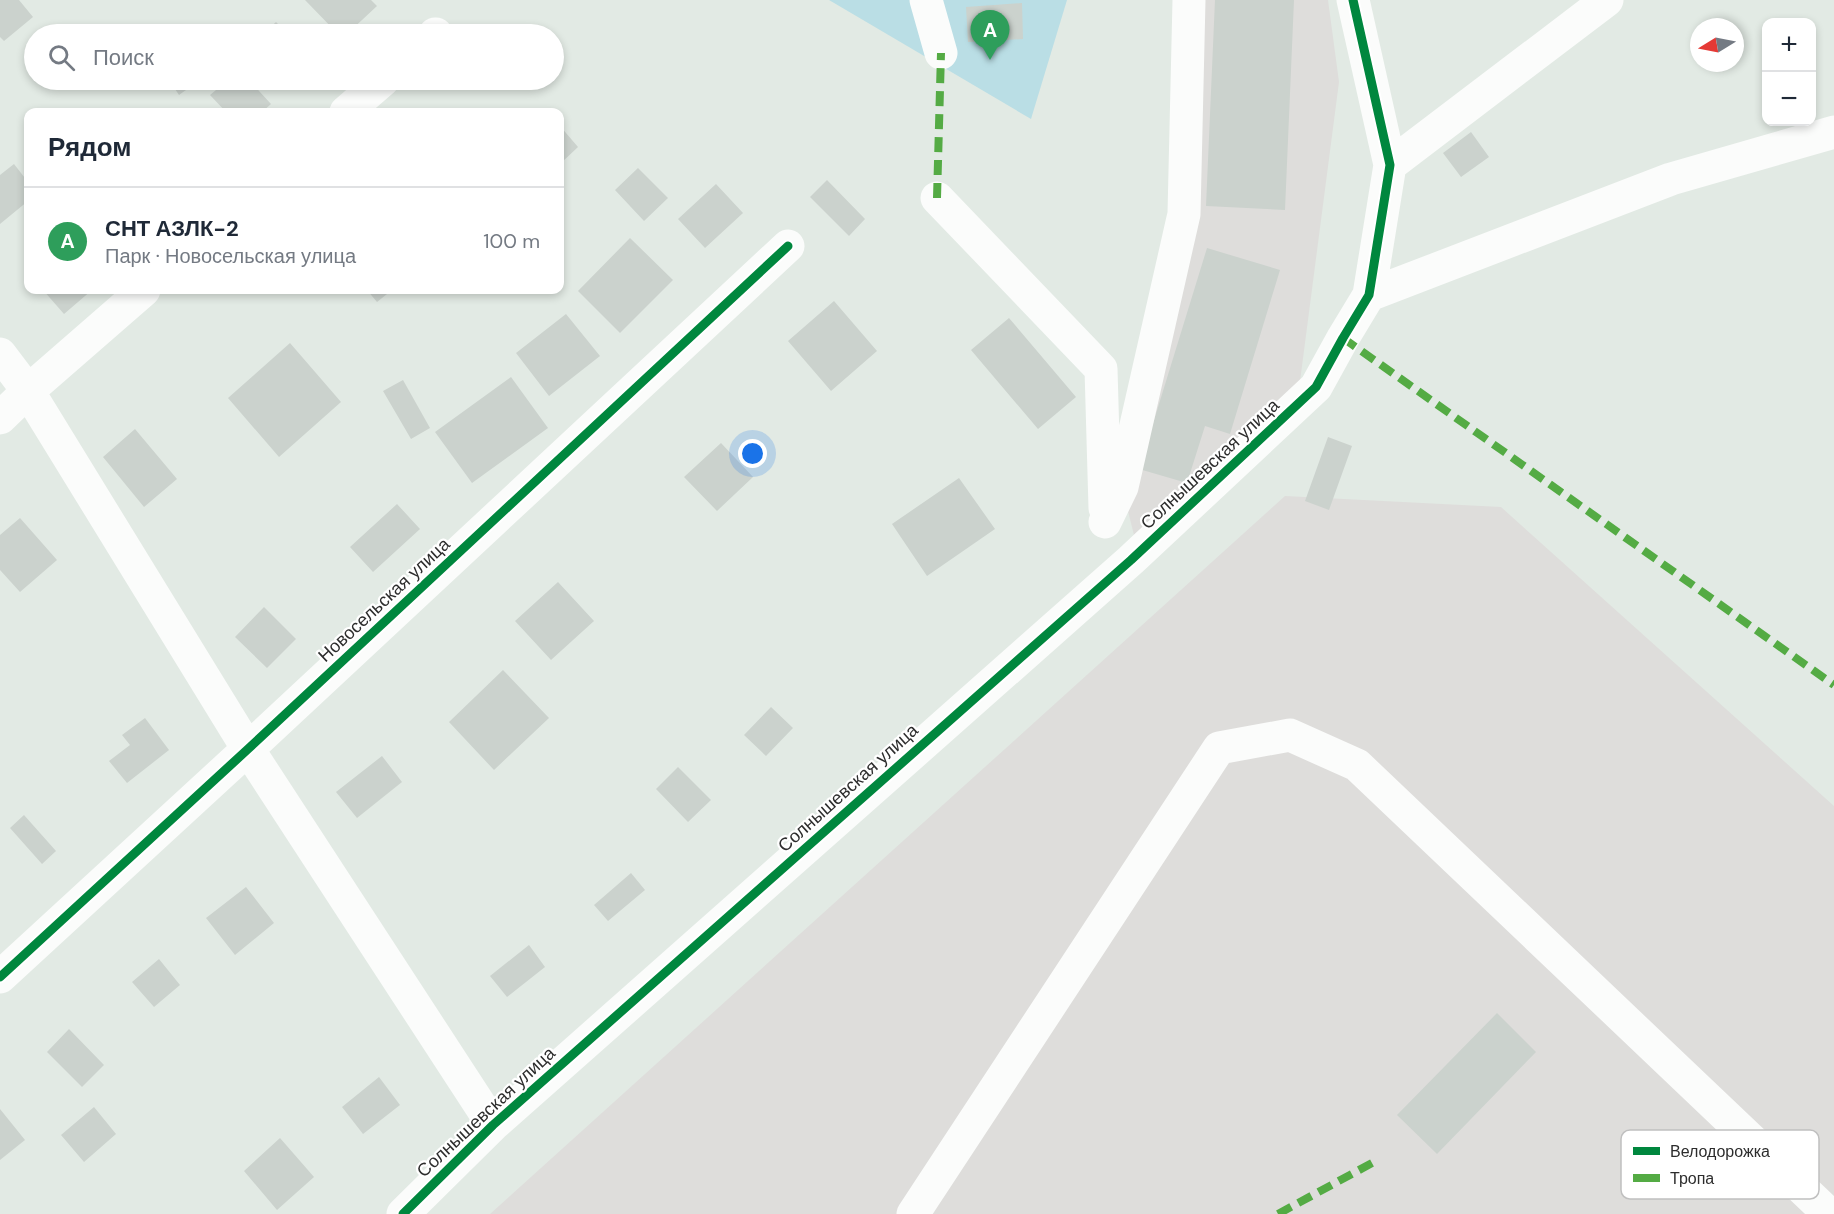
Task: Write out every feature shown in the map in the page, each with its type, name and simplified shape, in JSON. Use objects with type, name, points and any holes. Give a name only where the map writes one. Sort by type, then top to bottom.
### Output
[{"type":"street","points":[[926,0],[941,53]]},
{"type":"street","points":[[1105,522],[1122,487],[1184,214],[1189,0]]},
{"type":"street","points":[[1353,0],[1390,165],[1369,295]]},
{"type":"street","points":[[1390,165],[1607,0]]},
{"type":"street","points":[[351,108],[371,90]]},
{"type":"street","points":[[1369,295],[1671,179],[1834,132]]},
{"type":"street","points":[[937,198],[1101,369],[1105,522],[1131,560]]},
{"type":"street","name":"Новосельская улица","points":[[0,977],[788,246]]},
{"type":"street","points":[[0,418],[139,294]]},
{"type":"street","name":"Солнышевская улица","points":[[403,1214],[493,1125],[1131,560],[1316,387],[1369,295]]},
{"type":"street","points":[[0,354],[28,391],[248,749],[493,1125]]},
{"type":"street","points":[[913,1214],[1219,748],[1290,735],[1357,765],[1741,1130]]},
{"type":"street","points":[[1813,1199],[1829,1214]]},
{"type":"shaded area","points":[[829,0],[1067,0],[1031,119]]},
{"type":"shaded area","points":[[1176,0],[1328,0],[1339,82],[1299,389],[1134,535],[1122,487],[1169,206]]},
{"type":"shaded area","points":[[1285,496],[1501,507],[1834,806],[1834,1214],[490,1214]]},
{"type":"building","points":[[0,0],[19,0],[33,17],[4,41],[0,37]]},
{"type":"building","points":[[305,0],[371,0],[377,6],[358,24],[328,24]]},
{"type":"building","points":[[1215,0],[1294,0],[1285,210],[1206,206]]},
{"type":"building","points":[[1022,3],[1023,39],[968,42],[966,7]]},
{"type":"building","points":[[176,90],[186,90],[179,95]]},
{"type":"building","points":[[216,90],[258,90],[271,104],[266,108],[222,108],[210,95]]},
{"type":"building","points":[[564,131],[578,147],[564,160]]},
{"type":"building","points":[[1471,132],[1489,157],[1461,177],[1443,153]]},
{"type":"building","points":[[14,164],[24,177],[24,204],[0,224],[0,175]]},
{"type":"building","points":[[638,168],[668,198],[644,221],[615,190]]},
{"type":"building","points":[[827,180],[865,219],[849,236],[810,197]]},
{"type":"building","points":[[716,184],[743,213],[705,248],[678,219]]},
{"type":"building","points":[[630,238],[673,280],[620,333],[578,291]]},
{"type":"building","points":[[1207,248],[1280,270],[1230,434],[1205,426],[1187,483],[1139,469]]},
{"type":"building","points":[[46,294],[87,294],[64,314]]},
{"type":"building","points":[[370,294],[387,294],[377,302]]},
{"type":"building","points":[[834,301],[877,351],[831,391],[788,341]]},
{"type":"building","points":[[566,314],[600,356],[549,396],[516,353]]},
{"type":"building","points":[[1009,318],[1076,397],[1038,429],[971,350]]},
{"type":"building","points":[[290,343],[341,402],[279,457],[228,398]]},
{"type":"building","points":[[511,377],[548,428],[472,483],[435,432]]},
{"type":"building","points":[[403,380],[430,428],[411,439],[383,391]]},
{"type":"building","points":[[135,429],[177,479],[144,507],[103,457]]},
{"type":"building","points":[[1328,437],[1352,446],[1329,510],[1305,501]]},
{"type":"building","points":[[721,443],[753,477],[717,511],[684,477]]},
{"type":"building","points":[[959,478],[995,529],[927,576],[892,524]]},
{"type":"building","points":[[397,504],[420,529],[373,572],[350,547]]},
{"type":"building","points":[[20,518],[57,560],[20,592],[0,570],[0,535]]},
{"type":"building","points":[[558,582],[594,621],[551,660],[515,621]]},
{"type":"building","points":[[264,607],[296,639],[267,668],[235,637]]},
{"type":"building","points":[[503,670],[549,718],[494,770],[449,722]]},
{"type":"building","points":[[771,707],[793,728],[766,756],[744,735]]},
{"type":"building","points":[[145,718],[169,750],[127,783],[109,761],[130,745],[122,735]]},
{"type":"building","points":[[382,756],[402,782],[357,818],[336,792]]},
{"type":"building","points":[[678,767],[711,800],[688,822],[656,789]]},
{"type":"building","points":[[24,815],[56,851],[42,864],[10,828]]},
{"type":"building","points":[[631,873],[645,890],[608,921],[594,905]]},
{"type":"building","points":[[246,887],[274,923],[235,955],[206,918]]},
{"type":"building","points":[[529,945],[545,967],[507,997],[490,976]]},
{"type":"building","points":[[159,959],[180,985],[154,1007],[132,982]]},
{"type":"building","points":[[1497,1013],[1536,1052],[1437,1154],[1397,1115]]},
{"type":"building","points":[[69,1029],[104,1065],[82,1087],[47,1052]]},
{"type":"building","points":[[379,1077],[400,1105],[363,1134],[342,1107]]},
{"type":"building","points":[[94,1107],[116,1134],[84,1162],[61,1135]]},
{"type":"building","points":[[0,1109],[25,1140],[0,1160]]},
{"type":"building","points":[[280,1138],[314,1177],[277,1210],[244,1171]]},
{"type":"marked path","points":[[937,198],[941,53]]},
{"type":"marked path","points":[[1343,338],[1834,685]]},
{"type":"marked path","points":[[1278,1214],[1372,1163]]},
{"type":"cycle path","points":[[403,1214],[493,1125],[1131,560],[1316,387],[1369,295],[1390,165],[1353,0]]},
{"type":"cycle path","points":[[0,977],[788,246]]},
{"type":"place","name":"СНТ АЗЛК-2","points":[[990,60]]}]
